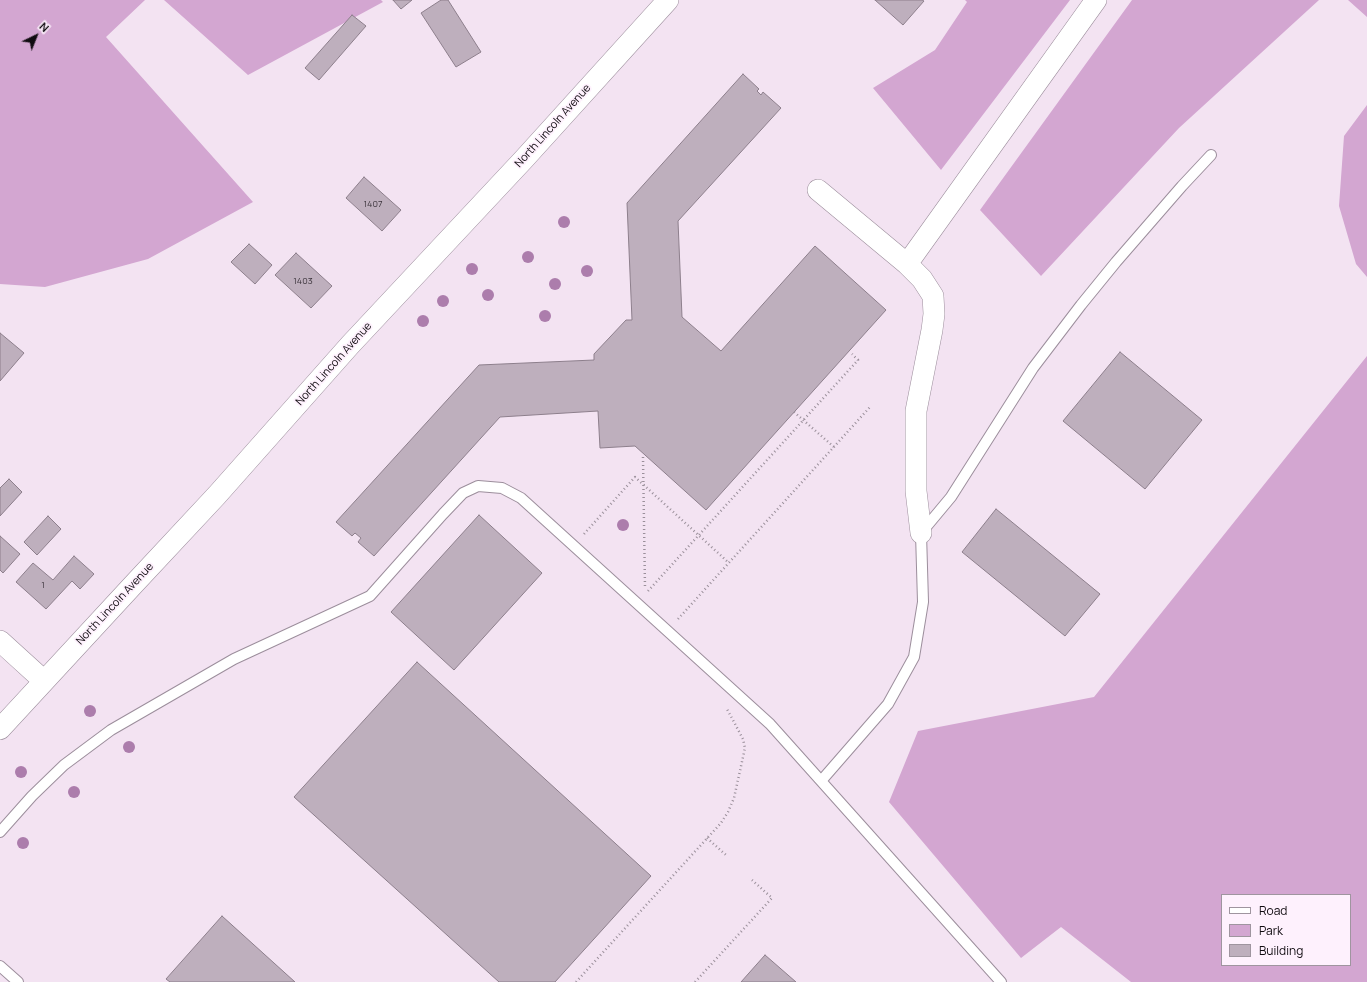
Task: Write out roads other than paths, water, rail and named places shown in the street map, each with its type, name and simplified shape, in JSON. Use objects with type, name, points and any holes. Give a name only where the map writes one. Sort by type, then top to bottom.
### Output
[{"type":"street","name":"North Lincoln Avenue","points":[[0,729],[217,495],[350,345],[524,159],[668,0]]},
{"type":"street","points":[[906,264],[1096,0]]},
{"type":"street","points":[[818,190],[906,264],[922,280],[933,296],[934,314],[916,411],[916,490],[921,533]]},
{"type":"street","points":[[0,641],[44,681]]},
{"type":"lane","points":[[821,781],[888,704],[914,656],[923,602],[921,533],[951,497],[1033,368],[1081,305],[1116,262],[1211,155]]},
{"type":"lane","points":[[0,832],[32,796],[64,765],[111,730],[234,659],[370,596],[463,493],[478,486],[502,488],[521,498],[770,724],[1001,982]]},
{"type":"lane","points":[[0,966],[18,982]]}]
